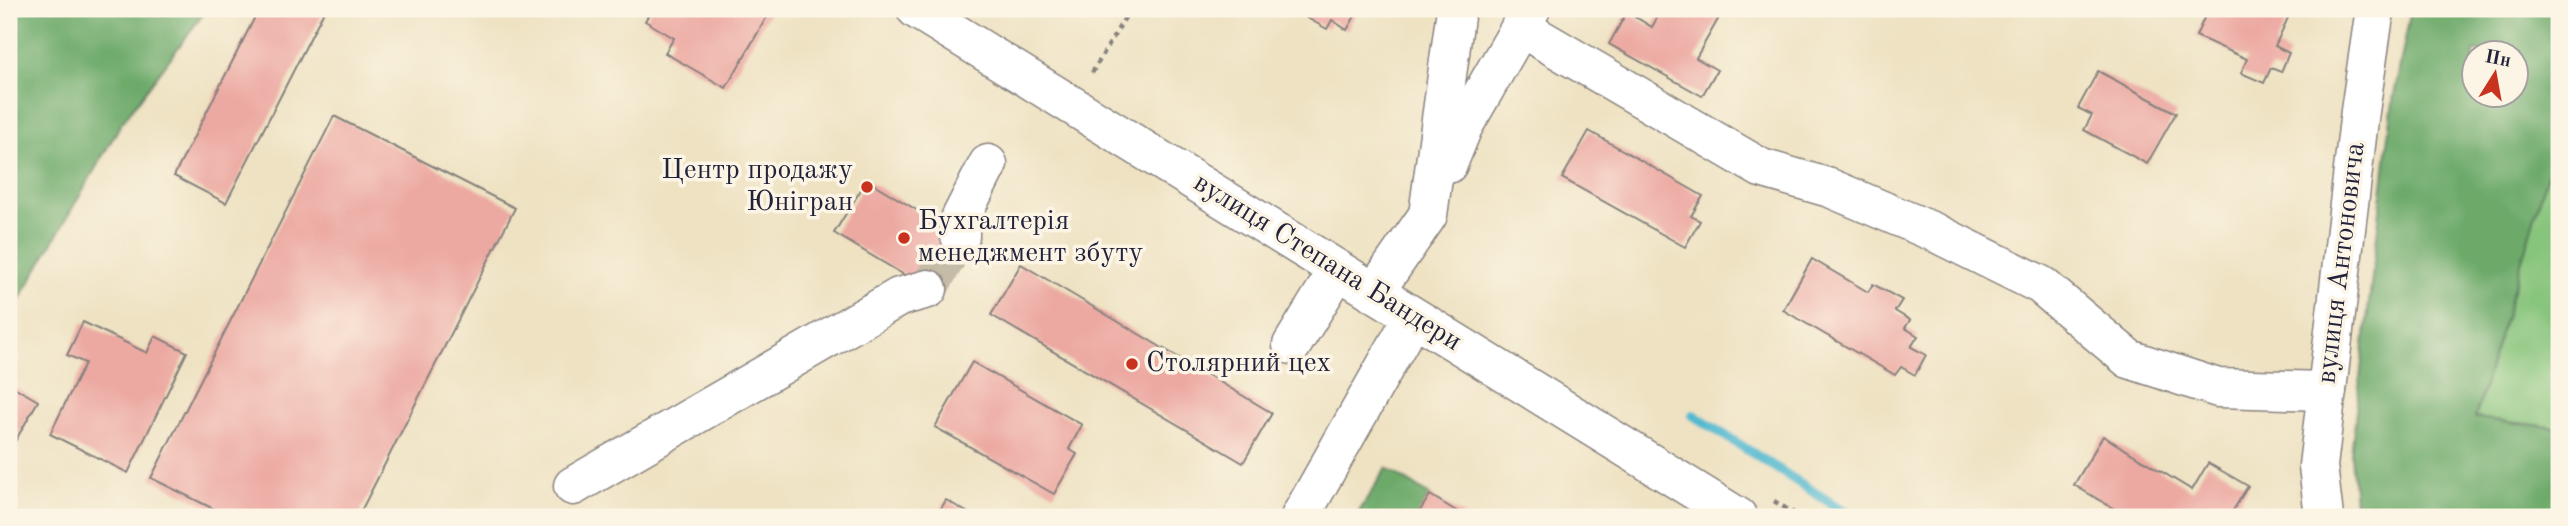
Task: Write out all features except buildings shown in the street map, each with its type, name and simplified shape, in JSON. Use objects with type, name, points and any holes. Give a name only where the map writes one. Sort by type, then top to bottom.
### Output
[{"type":"street","name":"вулиця Степана Бандери","points":[[916,9],[1738,517]]},
{"type":"street","points":[[1429,215],[1456,9]]},
{"type":"street","name":"вулиця Антоновича","points":[[2324,517],[2318,466],[2360,111],[2375,9]]},
{"type":"street","points":[[1374,293],[1429,215],[1463,127],[1526,18],[1761,169],[1830,188],[1936,233],[2041,285],[2129,359],[2218,388],[2327,391]]},
{"type":"street","points":[[953,226],[988,164]]},
{"type":"street","points":[[1292,345],[1338,270]]},
{"type":"street","points":[[573,486],[911,287]]},
{"type":"street","points":[[1300,517],[1413,317]]},
{"type":"path","points":[[1092,73],[1130,9]]},
{"type":"green space","points":[[9,9],[207,9],[121,124],[9,318]]},
{"type":"green space","points":[[2411,9],[2559,9],[2559,135],[2475,418],[2559,428],[2559,517],[2469,517],[2459,513],[2457,517],[2356,517],[2351,454],[2393,101]]},
{"type":"green space","points":[[2559,135],[2559,428],[2475,418]]},
{"type":"green space","points":[[1386,468],[1430,495],[1416,517],[1356,517]]},
{"type":"waterway","points":[[1693,415],[1853,517]]},
{"type":"tunnel","points":[[928,289],[960,236]]},
{"type":"place","name":"Центр продажу Юнігран","points":[[867,187]]},
{"type":"place","name":"Бухгалтерія менеджмент збуту","points":[[904,238]]},
{"type":"place","name":"Столярний цех","points":[[1132,364]]}]
